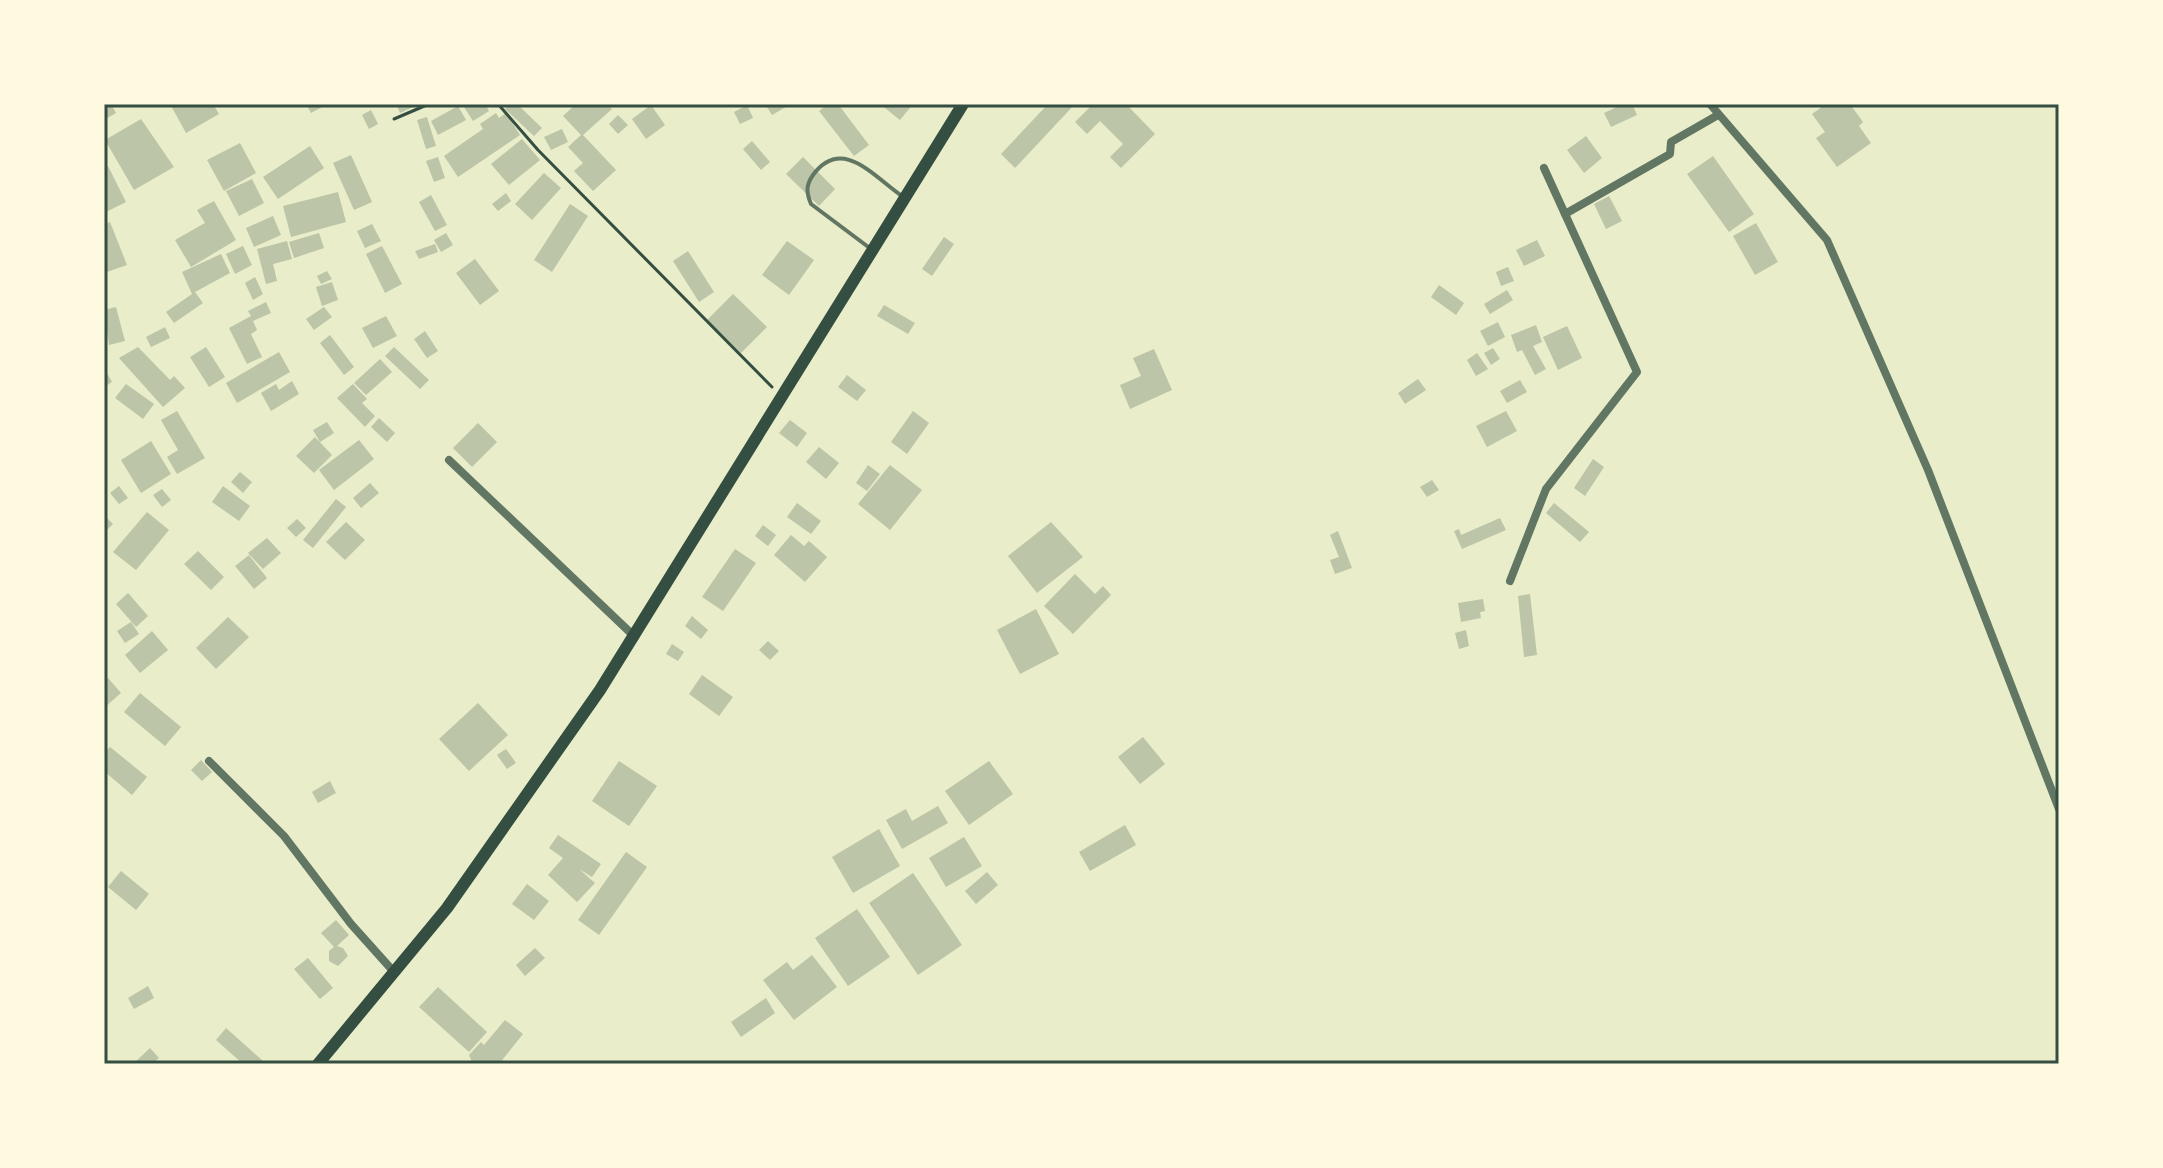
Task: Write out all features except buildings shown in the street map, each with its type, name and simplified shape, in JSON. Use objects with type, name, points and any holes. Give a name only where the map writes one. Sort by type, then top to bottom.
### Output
[{"type":"highway","points":[[318,1064],[500,836],[635,637],[963,104]]},
{"type":"street","points":[[1710,104],[1827,240],[1928,470],[2059,809]]},
{"type":"street","points":[[1565,214],[1670,154],[1671,142],[1718,115]]},
{"type":"street","points":[[1510,581],[1546,489],[1637,372],[1544,168]]},
{"type":"street","points":[[449,460],[635,637]]},
{"type":"street","points":[[209,761],[284,836],[351,924],[394,972]]},
{"type":"lane","points":[[873,250],[811,204],[808,182],[822,163],[834,157],[847,157],[904,197]]},
{"type":"path","points":[[394,119],[429,104]]},
{"type":"path","points":[[498,104],[538,150],[783,399]]}]
